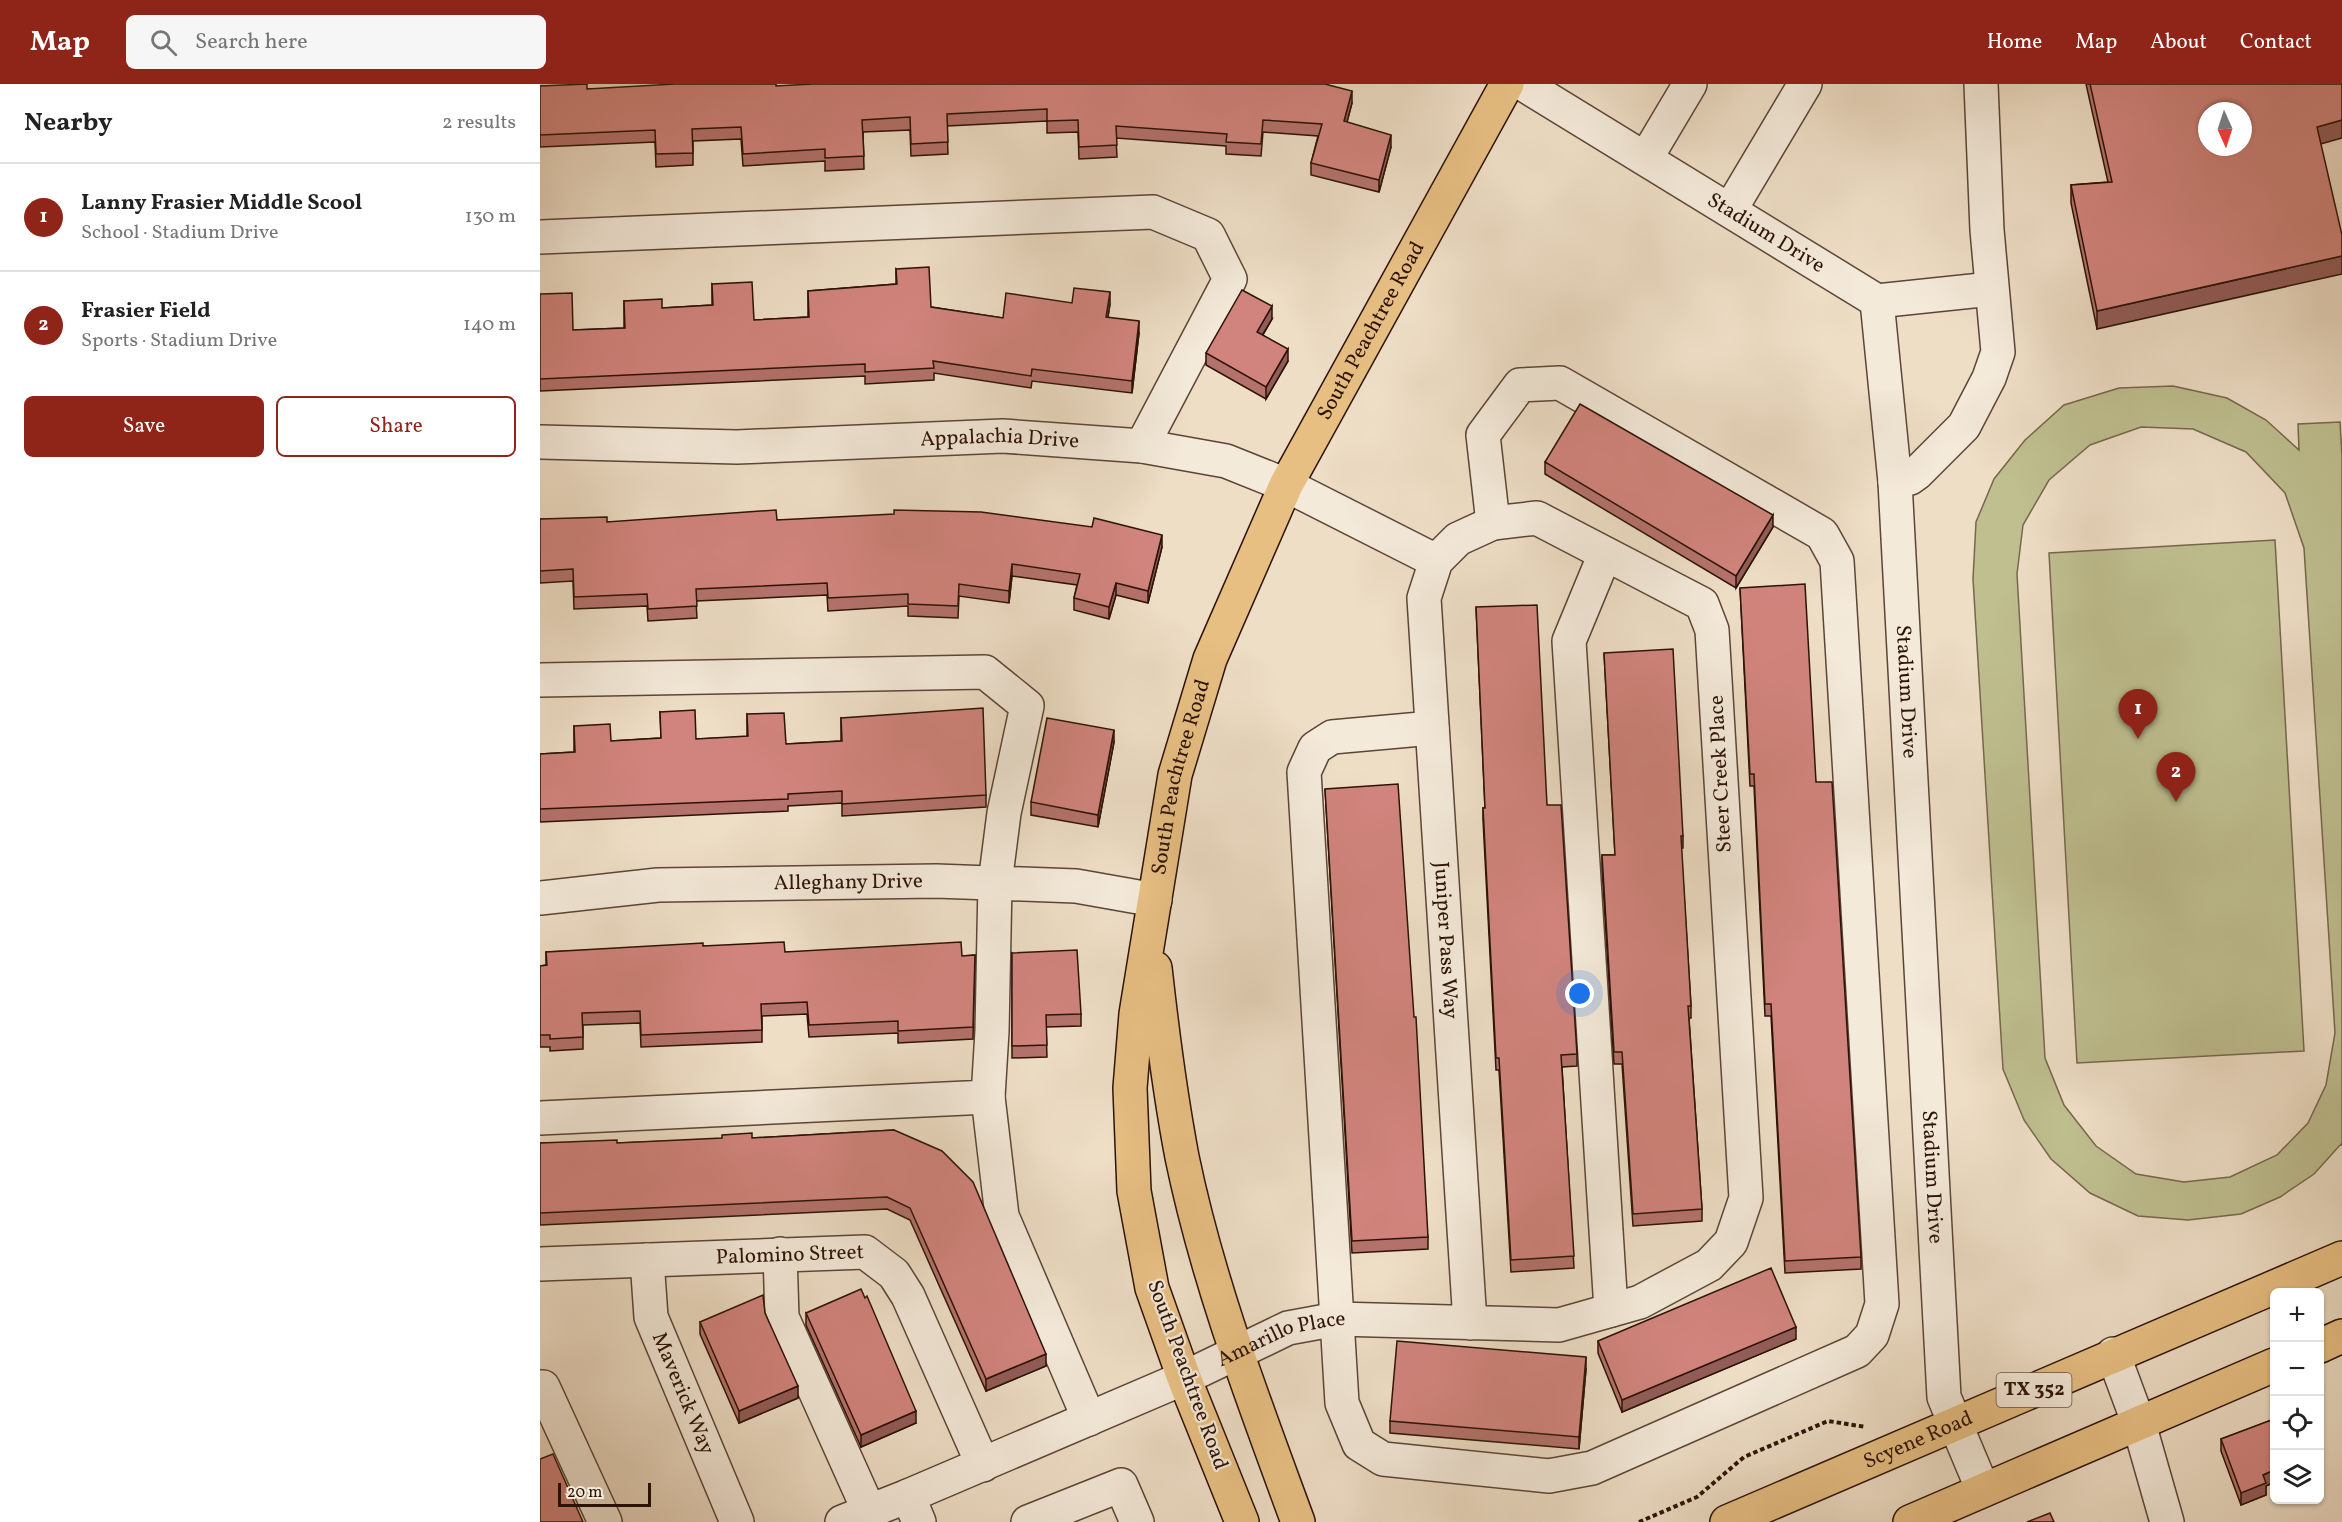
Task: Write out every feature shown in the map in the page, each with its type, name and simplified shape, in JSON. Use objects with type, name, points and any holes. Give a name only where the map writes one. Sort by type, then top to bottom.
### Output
[{"type":"main road","name":"South Peachtree Road","points":[[1242,1522],[1184,1378],[1152,1288],[1134,1191],[1130,1088],[1136,1014],[1175,775],[1210,659],[1286,485],[1507,84]]},
{"type":"main road","points":[[1153,913],[1167,1070],[1182,1158],[1204,1246],[1236,1355],[1298,1522]]},
{"type":"main road","name":"Scyene Road","points":[[1727,1522],[1955,1426],[2113,1354],[2342,1258]]},
{"type":"main road","points":[[2324,1344],[2342,1336]]},
{"type":"main road","points":[[1910,1522],[2270,1367]]},
{"type":"street","name":"Stadium Drive","points":[[1523,84],[1877,301],[1895,482],[1944,1397],[1983,1491]]},
{"type":"street","points":[[1646,158],[1690,84]]},
{"type":"street","points":[[1730,210],[1805,84]]},
{"type":"street","points":[[1895,482],[1910,478],[1917,473],[1964,426],[1989,378],[1998,352],[1991,289],[1981,84]]},
{"type":"street","points":[[540,237],[1153,212],[1208,235],[1230,279],[1142,446]]},
{"type":"street","points":[[1877,301],[1991,289]]},
{"type":"street","points":[[1432,728],[1332,737],[1316,748],[1304,772],[1342,1403],[1359,1444],[1383,1459],[1549,1476],[1592,1468],[1857,1351],[1872,1335],[1882,1304],[1837,561],[1822,534],[1560,383],[1520,385],[1483,435],[1493,523]]},
{"type":"street","name":"Appalachia Drive","points":[[540,442],[737,447],[1003,436],[1142,446],[1226,461],[1286,485],[1436,561]]},
{"type":"street","name":"Steer Creek Place","points":[[1436,561],[1458,539],[1493,523],[1537,518],[1702,604],[1712,630],[1746,1198],[1731,1242]]},
{"type":"street","points":[[1605,554],[1569,641],[1611,1310]]},
{"type":"street","name":"Juniper Pass Way","points":[[1436,561],[1424,598],[1470,1323]]},
{"type":"street","points":[[540,680],[985,672],[1028,706],[1004,813],[995,883],[992,1031],[987,1097],[1002,1216],[1089,1419]]},
{"type":"street","name":"Alleghany Drive","points":[[540,898],[658,885],[936,881],[1076,886],[1153,913]]},
{"type":"street","points":[[540,1118],[987,1097]]},
{"type":"street","name":"Amarillo Place","points":[[855,1517],[913,1509],[983,1465],[1236,1355],[1288,1328],[1337,1319],[1559,1325],[1640,1302],[1709,1266],[1731,1242]]},
{"type":"street","name":"Palomino Street","points":[[540,1264],[865,1252],[894,1274],[908,1296],[983,1465]]},
{"type":"street","points":[[780,1254],[782,1317],[855,1517]]},
{"type":"street","name":"Maverick Way","points":[[647,1260],[651,1317],[737,1522]]},
{"type":"street","points":[[2113,1354],[2139,1424],[2167,1522]]},
{"type":"street","points":[[540,1387],[543,1387],[605,1522]]},
{"type":"street","points":[[1028,1522],[1121,1485],[1137,1522]]},
{"type":"path","points":[[1639,1522],[1697,1497],[1744,1457],[1828,1421],[1867,1427]]},
{"type":"green space","points":[[2173,386],[2227,398],[2266,420],[2299,450],[2298,424],[2340,422],[2342,456],[2342,1146],[2341,1144],[2314,1174],[2280,1197],[2241,1214],[2188,1220],[2138,1216],[2090,1193],[2051,1159],[2024,1120],[2003,1069],[1973,579],[1976,522],[1994,479],[2025,440],[2064,405],[2119,388]],"holes":[[[2141,427],[2193,429],[2246,452],[2285,493],[2304,548],[2335,1033],[2326,1085],[2308,1123],[2277,1155],[2230,1177],[2184,1182],[2136,1174],[2096,1146],[2064,1105],[2045,1058],[2017,574],[2023,525],[2049,480],[2090,445]]]},
{"type":"green space","points":[[2275,540],[2304,1051],[2077,1063],[2049,553]]},
{"type":"building","points":[[587,84],[587,89],[675,84],[776,84],[776,86],[812,84],[1325,84],[1352,91],[1344,121],[1391,135],[1379,180],[1311,163],[1322,124],[1263,120],[1261,144],[1226,142],[1227,134],[1116,126],[1117,145],[1079,147],[1078,120],[1047,121],[1047,109],[947,114],[948,142],[911,144],[910,117],[862,120],[864,156],[825,158],[825,149],[743,154],[741,127],[692,129],[693,153],[656,154],[655,130],[540,135],[540,86]]},
{"type":"building","points":[[2090,84],[2342,84],[2342,120],[2317,127],[2342,235],[2342,256],[2097,311],[2071,185],[2112,182]]},
{"type":"building","points":[[929,267],[931,307],[1003,318],[1006,293],[1072,303],[1074,288],[1110,292],[1106,317],[1139,321],[1132,381],[1032,369],[1031,376],[933,361],[934,368],[865,372],[865,364],[540,379],[540,294],[572,293],[573,330],[625,328],[624,301],[662,299],[662,308],[713,305],[712,284],[752,282],[754,320],[809,317],[808,291],[897,284],[896,269]]},
{"type":"building","points":[[1242,290],[1272,306],[1257,332],[1288,349],[1266,387],[1206,353]]},
{"type":"building","points":[[1580,404],[1773,515],[1736,576],[1545,462]]},
{"type":"building","points":[[776,510],[777,520],[894,514],[894,510],[981,512],[1092,527],[1094,518],[1162,535],[1148,591],[1116,583],[1109,607],[1074,598],[1080,574],[1012,564],[1009,591],[959,584],[958,606],[908,604],[908,594],[828,598],[827,583],[696,589],[697,606],[648,609],[647,594],[574,597],[573,569],[540,571],[540,519],[607,517],[607,522]]},
{"type":"building","points":[[1805,584],[1816,782],[1832,782],[1861,1257],[1785,1261],[1771,1004],[1765,1004],[1754,774],[1750,774],[1740,588]]},
{"type":"building","points":[[1537,605],[1547,805],[1561,805],[1577,1054],[1561,1055],[1574,1256],[1511,1260],[1499,1058],[1496,1058],[1483,808],[1485,808],[1476,607]]},
{"type":"building","points":[[1673,649],[1691,1006],[1688,1006],[1702,1209],[1633,1214],[1622,1052],[1614,1052],[1602,855],[1615,855],[1604,653]]},
{"type":"building","points":[[983,708],[986,795],[842,804],[842,791],[788,794],[788,799],[540,809],[540,754],[575,752],[574,726],[610,724],[611,741],[661,738],[660,712],[695,710],[696,739],[748,736],[747,714],[784,713],[786,744],[842,741],[841,718]]},
{"type":"building","points":[[1047,718],[1114,730],[1098,815],[1031,802]]},
{"type":"building","points":[[1398,784],[1414,1017],[1416,1017],[1428,1237],[1352,1241],[1325,789]]},
{"type":"building","points":[[784,942],[785,952],[961,942],[962,956],[975,955],[973,1027],[898,1031],[898,1021],[809,1025],[807,1002],[761,1004],[762,1030],[641,1035],[640,1011],[582,1013],[583,1037],[550,1039],[550,1035],[540,1035],[540,966],[547,965],[546,952],[703,943],[703,946]]},
{"type":"building","points":[[1077,950],[1081,1014],[1046,1015],[1047,1045],[1012,1046],[1012,953]]},
{"type":"building","points":[[894,1130],[942,1151],[973,1182],[1046,1354],[986,1379],[910,1208],[887,1197],[540,1213],[540,1143],[617,1140],[617,1143],[722,1138],[722,1135],[752,1133],[752,1138]]},
{"type":"building","points":[[1771,1268],[1796,1327],[1622,1400],[1598,1341]]},
{"type":"building","points":[[861,1289],[865,1298],[867,1296],[916,1411],[861,1435],[806,1313]]},
{"type":"building","points":[[763,1295],[765,1313],[798,1386],[739,1411],[700,1322]]},
{"type":"building","points":[[1397,1341],[1586,1357],[1579,1437],[1390,1421]]},
{"type":"building","points":[[2270,1421],[2270,1472],[2263,1475],[2266,1483],[2241,1493],[2221,1439]]},
{"type":"building","points":[[553,1454],[583,1522],[540,1522],[540,1459]]},
{"type":"building","points":[[2050,1513],[2054,1522],[2027,1522]]},
{"type":"place","name":"Lanny Frasier Middle Scool","points":[[2138,739]]},
{"type":"place","name":"Frasier Field","points":[[2176,802]]}]
